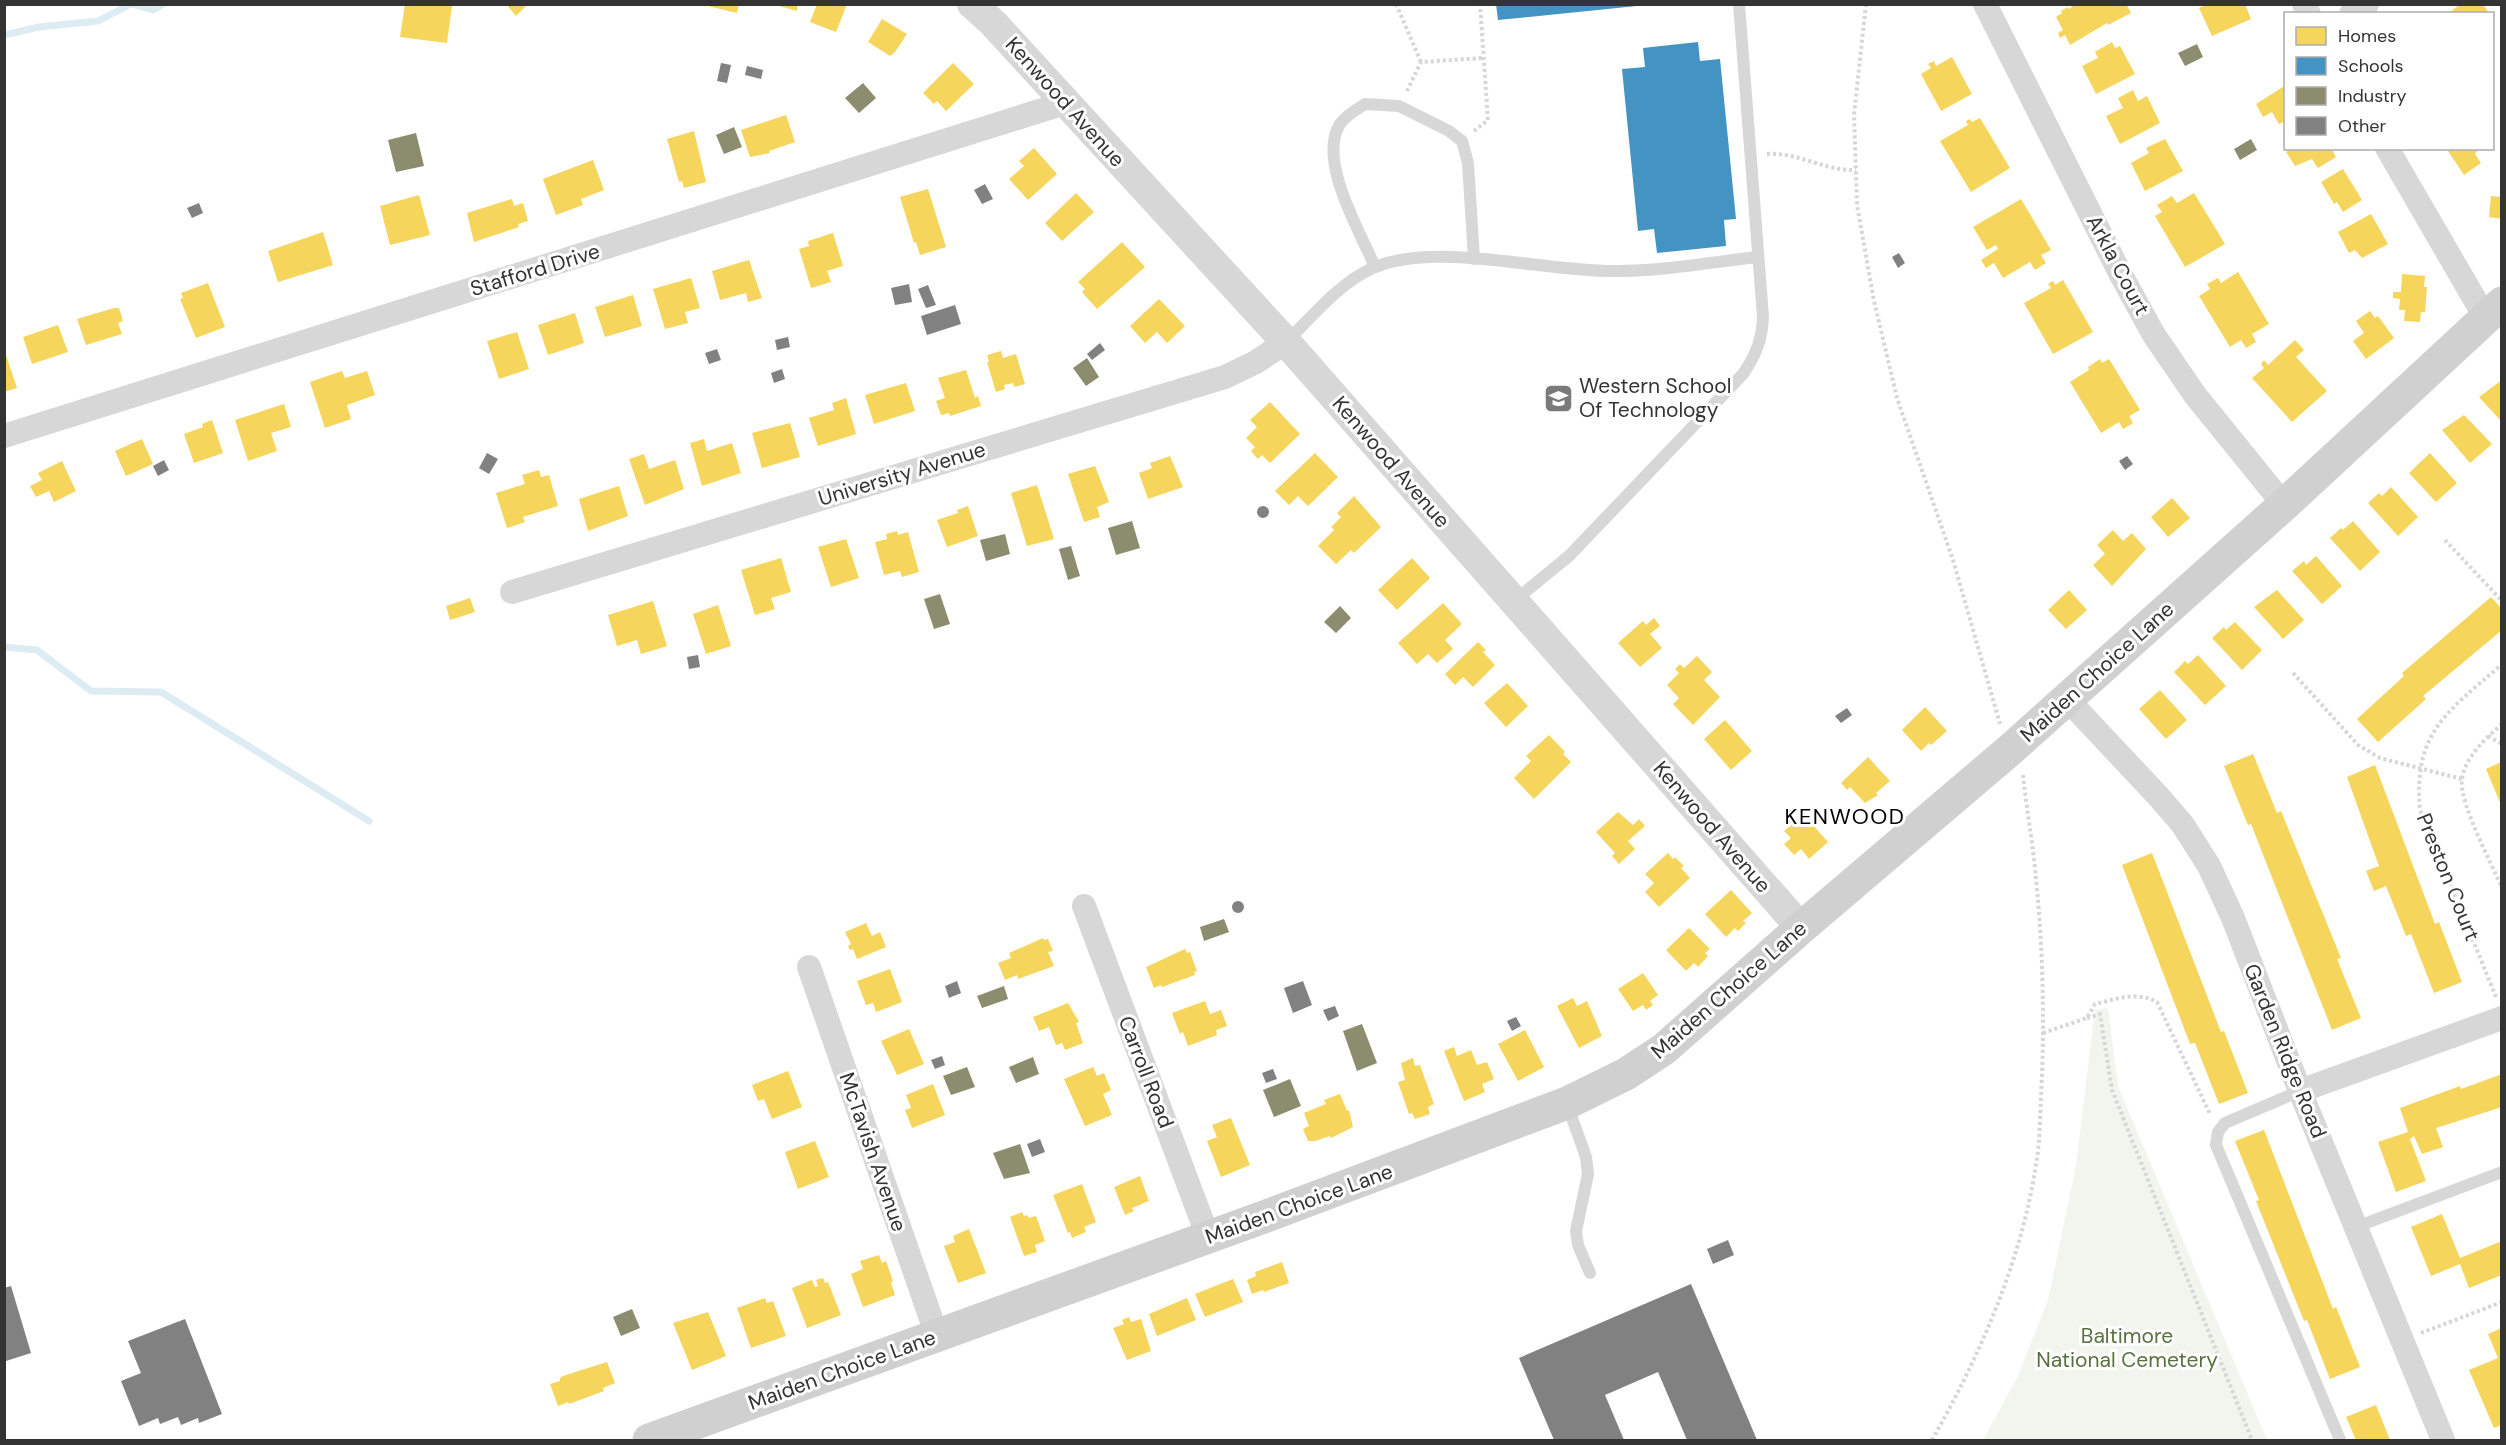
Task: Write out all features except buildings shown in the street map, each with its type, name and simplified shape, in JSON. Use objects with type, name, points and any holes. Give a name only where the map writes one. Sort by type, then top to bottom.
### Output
[{"type":"main road","name":"Maiden Choice Lane","points":[[649,1440],[1208,1237],[1567,1103],[1626,1074],[1664,1049],[2067,699],[2284,505],[2493,310]]},
{"type":"street","name":"Kenwood Avenue","points":[[972,4],[993,23],[1286,342],[1801,928]]},
{"type":"street","name":"Arkla Court","points":[[1985,4],[2121,275],[2154,335],[2202,403],[2284,505]]},
{"type":"street","points":[[2354,12],[2367,4]]},
{"type":"street","name":"Stafford Drive","points":[[4,436],[1065,103]]},
{"type":"street","points":[[2388,150],[2493,310]]},
{"type":"street","name":"University Avenue","points":[[512,592],[1225,377],[1256,362],[1286,342]]},
{"type":"street","name":"Garden Ridge Road","points":[[2067,699],[2183,825],[2209,866],[2233,918],[2443,1440]]},
{"type":"street","name":"Carroll Road","points":[[1084,906],[1208,1237]]},
{"type":"street","name":"McTavish Avenue","points":[[809,967],[938,1336]]},
{"type":"street","points":[[2301,1091],[2499,1008]]},
{"type":"lane","points":[[1513,602],[1569,556],[1743,374],[1755,357],[1762,338],[1763,317],[1739,4]]},
{"type":"lane","points":[[1375,267],[1332,161],[1332,143],[1340,124],[1365,104],[1382,103],[1399,106],[1449,131],[1462,141],[1468,162],[1474,259]]},
{"type":"lane","points":[[1286,342],[1343,286],[1375,267],[1406,258],[1474,259],[1552,268],[1618,272],[1758,257]]},
{"type":"lane","points":[[2301,1091],[2225,1123],[2218,1132],[2216,1146],[2340,1440]]},
{"type":"lane","points":[[1567,1103],[1586,1156],[1588,1174],[1576,1232],[1578,1245],[1590,1273]]},
{"type":"lane","points":[[2356,1227],[2502,1172]]},
{"type":"path","points":[[1396,4],[1421,62],[1399,106]]},
{"type":"path","points":[[1462,141],[1488,120],[1480,4]]},
{"type":"path","points":[[1866,5],[1854,115],[1857,205],[1874,301],[1897,398],[1953,560],[2001,729]]},
{"type":"path","points":[[1421,62],[1484,58]]},
{"type":"path","points":[[1751,156],[1784,153],[1840,171],[1856,170]]},
{"type":"path","points":[[2445,540],[2502,601]]},
{"type":"path","name":"Preston Court","points":[[2499,1008],[2420,810],[2419,768],[2423,751],[2436,727],[2448,712],[2502,664]]},
{"type":"path","points":[[2294,673],[2358,745],[2380,758],[2462,779]]},
{"type":"path","points":[[2502,724],[2488,736],[2470,759],[2462,779],[2464,798],[2502,888]]},
{"type":"path","points":[[2488,736],[2502,744]]},
{"type":"path","points":[[1932,1440],[1956,1398],[1994,1315],[2021,1233],[2038,1152],[2043,1033],[2035,869],[2023,772]]},
{"type":"path","points":[[2087,1018],[2094,1004],[2131,996],[2150,998],[2157,1002],[2218,1132]]},
{"type":"path","points":[[2043,1033],[2100,1014],[2112,1090],[2252,1440]]},
{"type":"path","points":[[2403,1341],[2502,1302]]},
{"type":"green space","name":"Baltimore National Cemetery","points":[[2108,1008],[2118,1086],[2267,1440],[1983,1440],[2017,1378],[2048,1300],[2076,1166],[2095,1010]]},
{"type":"waterway","points":[[4,35],[39,27],[98,21],[131,4]]},
{"type":"waterway","points":[[132,4],[153,10],[163,4]]},
{"type":"waterway","points":[[4,647],[37,650],[91,691],[161,692],[369,821]]},
{"type":"place","name":"Western School Of Technology","points":[[1558,398]]},
{"type":"district","name":"KENWOOD","points":[[1845,816]]}]
